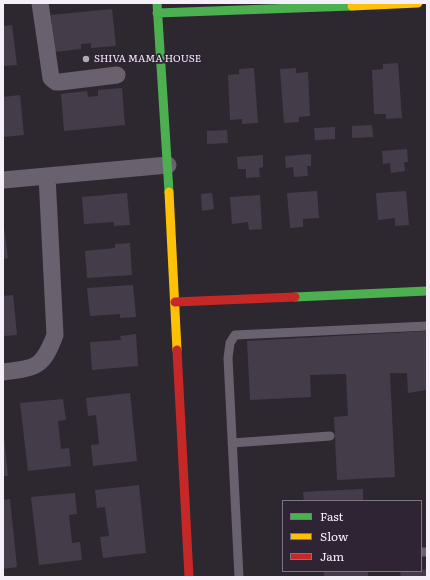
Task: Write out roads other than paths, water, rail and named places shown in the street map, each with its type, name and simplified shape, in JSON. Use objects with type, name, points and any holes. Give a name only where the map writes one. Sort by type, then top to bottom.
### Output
[{"type":"street","points":[[40,3],[51,78],[56,82],[60,82],[117,75]]},
{"type":"street","points":[[157,3],[168,164],[189,577]]},
{"type":"street","points":[[157,14],[418,3]]},
{"type":"street","points":[[3,180],[168,164]]},
{"type":"street","points":[[3,372],[31,368],[42,361],[49,351],[55,335],[47,176]]},
{"type":"street","points":[[175,302],[427,291]]},
{"type":"lane","points":[[239,577],[228,358],[230,343],[235,335],[427,326]]},
{"type":"lane","points":[[232,443],[330,436]]},
{"type":"place","name":"SHIVA MAMA HOUSE","points":[[86,59]]}]
